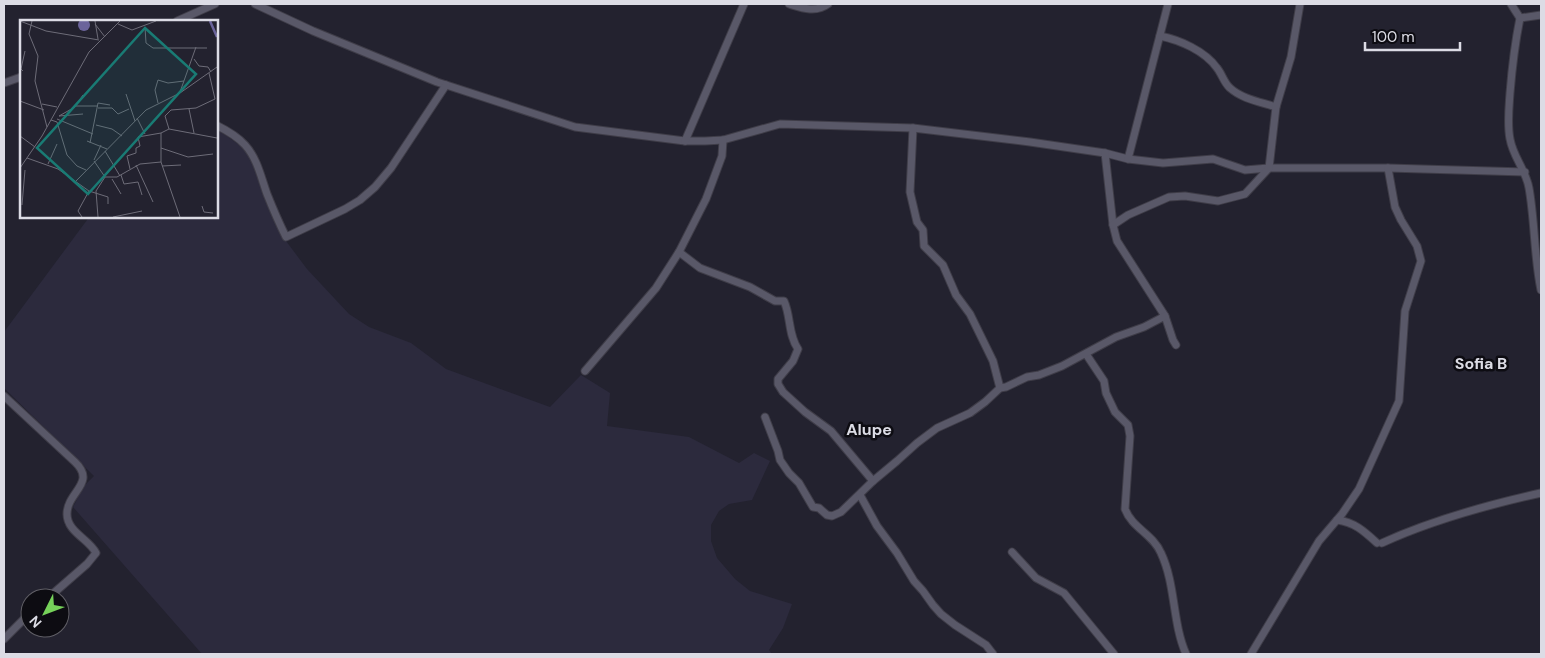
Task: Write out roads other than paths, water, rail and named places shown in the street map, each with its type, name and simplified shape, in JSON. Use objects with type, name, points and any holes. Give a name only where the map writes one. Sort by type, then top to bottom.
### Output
[{"type":"street","points":[[179,20],[216,4]]},
{"type":"street","points":[[255,4],[313,31],[446,85],[575,127],[685,141],[723,140],[780,124],[913,128],[1105,153],[1128,159],[1163,163],[1212,159],[1244,170],[1269,168],[1388,168],[1525,172]]},
{"type":"street","points":[[685,141],[744,4]]},
{"type":"street","points":[[789,4],[814,9],[822,8],[828,4]]},
{"type":"street","points":[[1128,159],[1168,4]]},
{"type":"street","points":[[1113,225],[1128,215],[1169,197],[1185,196],[1218,201],[1245,194],[1269,168],[1276,107],[1291,56],[1300,4]]},
{"type":"street","points":[[1511,4],[1520,18],[1514,51],[1508,120],[1510,140],[1525,172],[1529,188],[1536,268],[1541,290]]},
{"type":"street","points":[[1520,18],[1541,15]]},
{"type":"street","points":[[1160,36],[1180,41],[1210,60],[1228,86],[1236,92],[1276,107]]},
{"type":"street","points":[[4,84],[20,77]]},
{"type":"street","points":[[218,126],[232,134],[252,155],[276,217],[286,237],[345,209],[360,200],[375,187],[391,168],[446,85]]},
{"type":"street","points":[[913,128],[910,192],[917,222],[923,230],[924,246],[943,265],[956,295],[970,314],[993,361],[1000,388]]},
{"type":"street","points":[[586,371],[656,288],[679,252],[706,199],[722,156],[723,140]]},
{"type":"street","points":[[1105,153],[1113,225],[1117,241],[1165,316],[1176,345]]},
{"type":"street","points":[[1251,654],[1320,541],[1346,509],[1359,489],[1399,401],[1405,311],[1421,261],[1417,246],[1395,206],[1388,168]]},
{"type":"street","points":[[679,252],[700,268],[750,288],[775,301],[784,301],[788,310],[793,342],[798,349],[793,360],[778,379],[778,384],[783,392],[831,432],[873,481]]},
{"type":"street","points":[[766,417],[780,460],[789,474],[799,483],[813,507],[819,508],[827,515],[832,516],[841,512],[916,442],[937,428],[970,413],[1000,388],[1006,387],[1026,376],[1039,375],[1062,366],[1116,336],[1144,327],[1165,316]]},
{"type":"street","points":[[1086,354],[1104,381],[1106,393],[1115,412],[1128,425],[1130,436],[1125,509],[1128,517],[1154,540],[1161,553],[1168,574],[1180,640],[1186,654]]},
{"type":"street","points":[[4,396],[75,462],[84,474],[84,479],[67,513],[70,524],[96,553],[87,564],[59,588]]},
{"type":"street","points":[[1337,520],[1348,521],[1362,529],[1379,543],[1410,530],[1508,500],[1541,493]]},
{"type":"street","points":[[860,495],[877,526],[897,553],[914,582],[933,605],[955,625],[986,645],[992,654],[1000,654]]},
{"type":"street","points":[[1346,509],[1348,521]]},
{"type":"street","points":[[1012,552],[1036,578],[1064,593],[1114,654]]},
{"type":"street","points":[[4,639],[20,623]]},
{"type":"district","name":"Sofia B","points":[[1481,363]]},
{"type":"district","name":"Alupe","points":[[869,429]]}]
